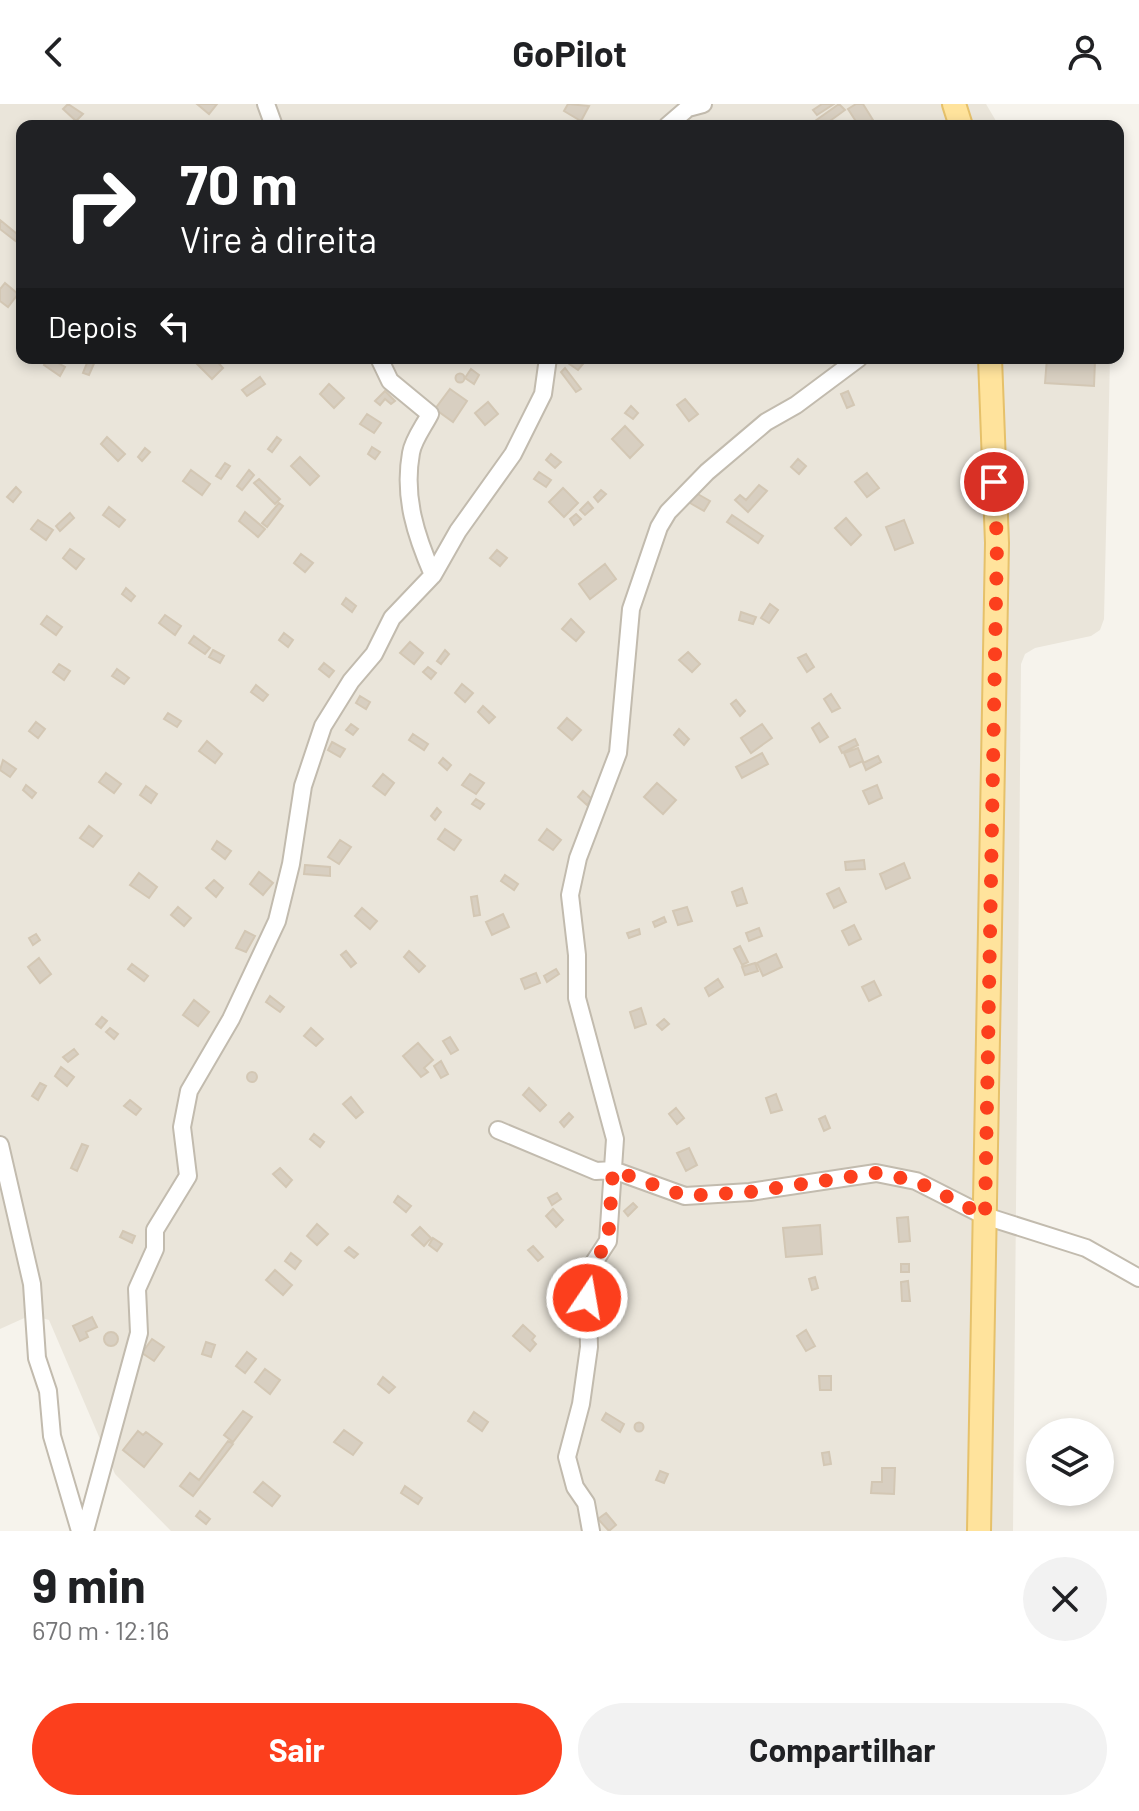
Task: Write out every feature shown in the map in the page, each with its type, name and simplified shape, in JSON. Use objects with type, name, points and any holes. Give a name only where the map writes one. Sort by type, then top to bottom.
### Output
[{"type":"main road","points":[[979,1531],[997,543],[990,364]]},
{"type":"street","points":[[674,120],[688,108],[703,104]]},
{"type":"street","points":[[382,364],[390,381],[430,414],[411,451],[410,481],[413,530],[433,575]]},
{"type":"street","points":[[83,1531],[139,1333],[137,1289],[155,1249],[155,1230],[188,1176],[182,1127],[189,1091],[231,1019],[277,921],[291,864],[303,786],[323,726],[351,681],[374,654],[392,618],[433,575],[458,531],[513,454],[543,394],[547,364]]},
{"type":"street","points":[[591,1531],[586,1503],[575,1487],[567,1457],[581,1404],[589,1347],[587,1273],[608,1241],[615,1139],[577,998],[577,955],[570,895],[578,858],[618,753],[631,609],[659,527],[668,512],[707,472],[766,422],[796,405],[851,364]]},
{"type":"street","points":[[498,1130],[596,1171],[613,1170],[685,1196],[750,1192],[876,1173],[916,1181],[985,1216],[1086,1248],[1139,1278]]},
{"type":"street","points":[[0,1145],[32,1284],[37,1358],[48,1391],[52,1436],[83,1531]]},
{"type":"shaded area","points":[[0,104],[986,104],[995,120],[16,120],[16,364],[1110,364],[1104,619],[1100,630],[1091,636],[1035,648],[1025,654],[1021,664],[1013,1531],[171,1531],[115,1474],[49,1320],[31,1315],[0,1329]]},
{"type":"building","points":[[68,104],[83,114],[75,120],[63,109]]},
{"type":"building","points":[[197,104],[217,104],[209,114]]},
{"type":"building","points":[[568,104],[589,106],[582,120],[564,111]]},
{"type":"building","points":[[822,104],[834,104],[817,115],[813,110]]},
{"type":"building","points":[[839,104],[845,110],[831,120],[816,120]]},
{"type":"building","points":[[863,104],[873,120],[855,120],[848,109]]},
{"type":"building","points":[[0,220],[16,233],[16,241],[0,229]]},
{"type":"building","points":[[5,283],[16,292],[8,307],[0,301],[0,289]]},
{"type":"building","points":[[60,364],[65,367],[60,376],[44,365]]},
{"type":"building","points":[[87,364],[94,364],[89,375],[83,373]]},
{"type":"building","points":[[197,364],[219,364],[223,368],[212,379]]},
{"type":"building","points":[[569,364],[583,364],[578,370]]},
{"type":"building","points":[[1047,364],[1095,364],[1094,386],[1045,383]]},
{"type":"building","points":[[565,368],[581,389],[576,392],[561,372]]},
{"type":"building","points":[[471,369],[479,375],[474,384],[465,378]]},
{"type":"building","points":[[460,374],[464,378],[460,382],[456,378]]},
{"type":"building","points":[[260,377],[265,384],[247,396],[242,390]]},
{"type":"building","points":[[329,384],[344,398],[334,408],[320,394]]},
{"type":"building","points":[[450,389],[467,401],[453,422],[435,409]]},
{"type":"building","points":[[385,391],[395,401],[391,404],[385,399],[380,405],[375,401]]},
{"type":"building","points":[[848,391],[854,405],[847,408],[841,394]]},
{"type":"building","points":[[685,399],[698,414],[689,421],[677,405]]},
{"type":"building","points":[[488,402],[498,414],[485,425],[475,413]]},
{"type":"building","points":[[631,406],[638,413],[633,419],[625,413]]},
{"type":"building","points":[[367,414],[381,423],[374,433],[360,424]]},
{"type":"building","points":[[625,426],[643,445],[630,458],[612,439]]},
{"type":"building","points":[[107,437],[125,454],[118,461],[101,444]]},
{"type":"building","points":[[277,437],[281,440],[272,452],[268,449]]},
{"type":"building","points":[[372,447],[380,452],[375,459],[368,454]]},
{"type":"building","points":[[145,448],[150,452],[142,461],[138,457]]},
{"type":"building","points":[[551,454],[561,462],[555,468],[546,460]]},
{"type":"building","points":[[300,457],[319,476],[310,485],[291,466]]},
{"type":"building","points":[[798,459],[806,466],[799,474],[791,467]]},
{"type":"building","points":[[225,463],[230,466],[221,479],[216,476]]},
{"type":"building","points":[[191,470],[210,484],[202,495],[183,481]]},
{"type":"building","points":[[249,470],[254,475],[242,490],[237,486]]},
{"type":"building","points":[[539,472],[551,480],[546,487],[534,479]]},
{"type":"building","points":[[867,473],[879,488],[867,497],[855,482]]},
{"type":"building","points":[[259,479],[280,499],[275,504],[254,483]]},
{"type":"building","points":[[759,485],[767,491],[748,512],[735,500],[740,495],[746,500]]},
{"type":"building","points":[[16,487],[21,492],[13,502],[7,497]]},
{"type":"building","points":[[563,488],[578,503],[564,517],[549,502]]},
{"type":"building","points":[[601,490],[606,494],[598,502],[594,497]]},
{"type":"building","points":[[696,493],[710,501],[704,511],[690,503]]},
{"type":"building","points":[[588,502],[593,508],[585,515],[580,510]]},
{"type":"building","points":[[279,503],[283,506],[267,527],[262,523]]},
{"type":"building","points":[[109,507],[125,520],[119,527],[103,515]]},
{"type":"building","points":[[245,512],[265,529],[258,537],[239,521]]},
{"type":"building","points":[[70,513],[74,518],[60,531],[56,526]]},
{"type":"building","points":[[576,514],[581,519],[574,525],[570,519]]},
{"type":"building","points":[[732,515],[763,536],[758,543],[727,522]]},
{"type":"building","points":[[846,518],[861,535],[851,545],[835,528]]},
{"type":"building","points":[[38,520],[53,530],[46,540],[31,529]]},
{"type":"building","points":[[904,520],[913,543],[895,550],[886,527]]},
{"type":"building","points":[[70,549],[84,559],[76,569],[63,558]]},
{"type":"building","points":[[497,550],[507,558],[500,566],[490,558]]},
{"type":"building","points":[[301,554],[313,563],[305,572],[294,563]]},
{"type":"building","points":[[605,564],[616,579],[590,599],[579,584]]},
{"type":"building","points":[[126,588],[135,596],[131,601],[122,594]]},
{"type":"building","points":[[346,598],[356,606],[352,612],[342,604]]},
{"type":"building","points":[[770,604],[778,610],[769,623],[761,618]]},
{"type":"building","points":[[741,612],[756,617],[753,624],[739,620]]},
{"type":"building","points":[[165,615],[181,626],[175,635],[159,623]]},
{"type":"building","points":[[47,616],[62,627],[56,635],[41,624]]},
{"type":"building","points":[[571,619],[584,632],[576,641],[562,629]]},
{"type":"building","points":[[284,633],[293,640],[288,647],[279,640]]},
{"type":"building","points":[[194,636],[210,648],[205,654],[189,643]]},
{"type":"building","points":[[410,642],[423,653],[414,664],[400,653]]},
{"type":"building","points":[[213,650],[224,656],[220,663],[209,657]]},
{"type":"building","points":[[445,650],[449,654],[441,664],[437,661]]},
{"type":"building","points":[[688,652],[700,664],[692,672],[679,660]]},
{"type":"building","points":[[806,654],[814,667],[807,672],[798,658]]},
{"type":"building","points":[[324,663],[334,671],[329,677],[319,669]]},
{"type":"building","points":[[59,664],[70,671],[64,680],[53,672]]},
{"type":"building","points":[[428,667],[436,673],[431,679],[423,672]]},
{"type":"building","points":[[117,669],[129,678],[124,684],[112,676]]},
{"type":"building","points":[[462,684],[473,693],[465,702],[455,693]]},
{"type":"building","points":[[256,685],[268,695],[263,701],[251,692]]},
{"type":"building","points":[[831,694],[840,708],[832,712],[824,699]]},
{"type":"building","points":[[360,696],[370,702],[366,709],[356,703]]},
{"type":"building","points":[[736,700],[745,711],[740,716],[731,704]]},
{"type":"building","points":[[483,706],[495,717],[489,723],[478,712]]},
{"type":"building","points":[[168,713],[181,721],[177,727],[164,719]]},
{"type":"building","points":[[567,718],[581,730],[572,740],[558,728]]},
{"type":"building","points":[[36,722],[45,729],[38,738],[29,731]]},
{"type":"building","points":[[819,723],[828,737],[820,742],[812,728]]},
{"type":"building","points":[[351,724],[358,729],[353,735],[346,730]]},
{"type":"building","points":[[762,724],[772,738],[751,753],[741,738]]},
{"type":"building","points":[[679,729],[689,739],[684,745],[674,735]]},
{"type":"building","points":[[413,734],[428,744],[424,750],[409,740]]},
{"type":"building","points":[[855,739],[858,745],[842,753],[839,747]]},
{"type":"building","points":[[207,741],[222,754],[215,763],[199,751]]},
{"type":"building","points":[[332,742],[345,749],[340,757],[328,750]]},
{"type":"building","points":[[858,748],[863,761],[850,767],[844,753]]},
{"type":"building","points":[[762,753],[768,764],[742,778],[736,767]]},
{"type":"building","points":[[878,756],[881,762],[866,770],[863,763]]},
{"type":"building","points":[[443,758],[451,765],[447,770],[439,763]]},
{"type":"building","points":[[3,760],[16,769],[10,777],[0,770]]},
{"type":"building","points":[[106,773],[121,784],[114,793],[99,782]]},
{"type":"building","points":[[383,774],[394,783],[385,795],[373,786]]},
{"type":"building","points":[[470,774],[484,783],[476,794],[462,785]]},
{"type":"building","points":[[657,783],[676,800],[663,814],[644,797]]},
{"type":"building","points":[[26,785],[36,793],[32,798],[23,790]]},
{"type":"building","points":[[877,785],[882,798],[869,804],[863,791]]},
{"type":"building","points":[[146,786],[157,794],[151,803],[140,795]]},
{"type":"building","points":[[583,791],[592,799],[587,805],[578,797]]},
{"type":"building","points":[[476,799],[484,804],[480,809],[472,804]]},
{"type":"building","points":[[437,808],[441,812],[435,820],[431,816]]},
{"type":"building","points":[[89,826],[102,836],[93,847],[80,838]]},
{"type":"building","points":[[445,829],[461,840],[454,850],[438,839]]},
{"type":"building","points":[[547,829],[561,840],[553,850],[539,840]]},
{"type":"building","points":[[340,840],[351,847],[339,864],[328,857]]},
{"type":"building","points":[[217,841],[231,851],[225,859],[212,849]]},
{"type":"building","points":[[864,860],[865,869],[846,870],[845,862]]},
{"type":"building","points":[[904,863],[910,878],[886,889],[880,874]]},
{"type":"building","points":[[305,865],[330,867],[330,876],[304,874]]},
{"type":"building","points":[[259,872],[273,883],[263,895],[250,884]]},
{"type":"building","points":[[139,873],[157,887],[149,898],[130,885]]},
{"type":"building","points":[[505,875],[518,884],[514,890],[501,881]]},
{"type":"building","points":[[214,880],[223,888],[216,897],[206,888]]},
{"type":"building","points":[[742,888],[747,903],[737,906],[732,892]]},
{"type":"building","points":[[839,888],[846,902],[834,908],[827,894]]},
{"type":"building","points":[[477,896],[480,915],[474,916],[471,897]]},
{"type":"building","points":[[178,907],[191,918],[184,926],[171,915]]},
{"type":"building","points":[[687,907],[692,921],[678,925],[673,911]]},
{"type":"building","points":[[362,908],[377,921],[370,929],[355,916]]},
{"type":"building","points":[[503,914],[509,927],[492,935],[486,922]]},
{"type":"building","points":[[664,917],[666,922],[655,927],[653,922]]},
{"type":"building","points":[[854,925],[861,939],[849,945],[842,931]]},
{"type":"building","points":[[759,928],[762,936],[749,941],[746,933]]},
{"type":"building","points":[[639,929],[640,934],[629,938],[627,933]]},
{"type":"building","points":[[245,931],[255,936],[246,952],[236,948]]},
{"type":"building","points":[[36,934],[40,940],[33,945],[29,938]]},
{"type":"building","points":[[740,946],[748,962],[742,965],[734,949]]},
{"type":"building","points":[[346,951],[356,963],[351,967],[341,955]]},
{"type":"building","points":[[409,951],[425,966],[419,972],[404,957]]},
{"type":"building","points":[[776,954],[782,967],[763,976],[757,963]]},
{"type":"building","points":[[39,958],[51,974],[40,983],[28,967]]},
{"type":"building","points":[[755,963],[758,971],[745,975],[742,967]]},
{"type":"building","points":[[132,964],[148,976],[144,981],[128,969]]},
{"type":"building","points":[[556,969],[559,974],[547,982],[544,976]]},
{"type":"building","points":[[536,973],[540,983],[525,989],[521,979]]},
{"type":"building","points":[[718,979],[723,987],[709,996],[705,988]]},
{"type":"building","points":[[874,981],[881,995],[869,1001],[862,987]]},
{"type":"building","points":[[270,996],[284,1007],[280,1012],[266,1002]]},
{"type":"building","points":[[194,1000],[209,1012],[198,1026],[183,1015]]},
{"type":"building","points":[[641,1008],[646,1024],[635,1028],[630,1012]]},
{"type":"building","points":[[102,1017],[107,1021],[101,1028],[96,1024]]},
{"type":"building","points":[[664,1019],[669,1024],[662,1030],[657,1025]]},
{"type":"building","points":[[110,1028],[118,1034],[114,1039],[106,1032]]},
{"type":"building","points":[[311,1028],[323,1039],[316,1046],[304,1036]]},
{"type":"building","points":[[450,1037],[458,1050],[451,1054],[443,1041]]},
{"type":"building","points":[[418,1043],[433,1060],[424,1068],[428,1072],[421,1077],[403,1056]]},
{"type":"building","points":[[74,1049],[78,1054],[68,1062],[63,1057]]},
{"type":"building","points":[[441,1061],[448,1074],[441,1078],[434,1066]]},
{"type":"building","points":[[61,1067],[74,1077],[67,1086],[55,1076]]},
{"type":"building","points":[[252,1072],[257,1077],[252,1082],[247,1077]]},
{"type":"building","points":[[40,1083],[46,1086],[38,1100],[32,1096]]},
{"type":"building","points":[[529,1088],[546,1105],[540,1111],[523,1095]]},
{"type":"building","points":[[776,1094],[782,1110],[771,1113],[766,1098]]},
{"type":"building","points":[[351,1097],[363,1112],[356,1118],[343,1104]]},
{"type":"building","points":[[130,1100],[141,1109],[136,1115],[124,1106]]},
{"type":"building","points":[[676,1108],[684,1118],[677,1124],[669,1114]]},
{"type":"building","points":[[569,1113],[573,1117],[564,1127],[560,1122]]},
{"type":"building","points":[[825,1116],[830,1128],[824,1131],[819,1119]]},
{"type":"building","points":[[314,1134],[324,1142],[320,1147],[310,1139]]},
{"type":"building","points":[[82,1144],[88,1146],[77,1171],[71,1168]]},
{"type":"building","points":[[689,1148],[697,1165],[686,1171],[677,1153]]},
{"type":"building","points":[[280,1168],[292,1180],[286,1187],[273,1174]]},
{"type":"building","points":[[557,1193],[561,1199],[552,1205],[548,1198]]},
{"type":"building","points":[[398,1196],[411,1206],[406,1212],[394,1202]]},
{"type":"building","points":[[633,1203],[637,1207],[628,1216],[624,1211]]},
{"type":"building","points":[[553,1209],[563,1220],[556,1227],[546,1216]]},
{"type":"building","points":[[908,1217],[910,1241],[899,1242],[897,1218]]},
{"type":"building","points":[[317,1224],[328,1234],[317,1245],[307,1236]]},
{"type":"building","points":[[820,1225],[822,1254],[786,1257],[783,1228]]},
{"type":"building","points":[[420,1227],[431,1238],[424,1246],[412,1235]]},
{"type":"building","points":[[123,1231],[135,1236],[132,1243],[120,1237]]},
{"type":"building","points":[[433,1238],[442,1244],[437,1251],[429,1245]]},
{"type":"building","points":[[533,1246],[543,1257],[538,1261],[528,1250]]},
{"type":"building","points":[[349,1247],[358,1254],[354,1258],[345,1251]]},
{"type":"building","points":[[291,1253],[301,1261],[295,1269],[285,1261]]},
{"type":"building","points":[[901,1264],[909,1264],[909,1272],[901,1272]]},
{"type":"building","points":[[275,1270],[292,1285],[283,1295],[266,1280]]},
{"type":"building","points":[[815,1277],[818,1288],[812,1290],[809,1279]]},
{"type":"building","points":[[908,1281],[910,1301],[902,1301],[901,1282]]},
{"type":"building","points":[[92,1317],[97,1327],[86,1332],[88,1337],[80,1341],[73,1326]]},
{"type":"building","points":[[523,1325],[535,1336],[532,1340],[536,1344],[530,1351],[513,1336]]},
{"type":"building","points":[[806,1330],[815,1346],[806,1351],[797,1336]]},
{"type":"building","points":[[111,1332],[118,1339],[111,1346],[104,1339]]},
{"type":"building","points":[[152,1339],[164,1347],[154,1361],[142,1353]]},
{"type":"building","points":[[206,1342],[215,1345],[211,1357],[202,1354]]},
{"type":"building","points":[[247,1352],[256,1359],[245,1373],[236,1366]]},
{"type":"building","points":[[265,1369],[280,1380],[270,1394],[255,1382]]},
{"type":"building","points":[[819,1376],[831,1376],[831,1390],[820,1390]]},
{"type":"building","points":[[383,1377],[395,1387],[389,1393],[378,1384]]},
{"type":"building","points":[[243,1411],[252,1417],[233,1442],[224,1435]]},
{"type":"building","points":[[474,1412],[488,1422],[482,1431],[468,1421]]},
{"type":"building","points":[[606,1413],[624,1424],[620,1432],[602,1420]]},
{"type":"building","points":[[639,1423],[643,1427],[639,1431],[635,1427]]},
{"type":"building","points":[[344,1430],[362,1443],[353,1455],[334,1442]]},
{"type":"building","points":[[138,1431],[143,1435],[146,1432],[162,1444],[144,1467],[123,1450]]},
{"type":"building","points":[[228,1441],[233,1444],[193,1496],[180,1486],[190,1473],[199,1480]]},
{"type":"building","points":[[829,1452],[831,1464],[824,1465],[822,1453]]},
{"type":"building","points":[[882,1468],[895,1468],[894,1494],[871,1493],[872,1482],[882,1482]]},
{"type":"building","points":[[660,1471],[668,1474],[664,1483],[656,1480]]},
{"type":"building","points":[[263,1482],[280,1496],[272,1506],[254,1492]]},
{"type":"building","points":[[405,1486],[422,1498],[418,1504],[401,1493]]},
{"type":"building","points":[[200,1511],[210,1519],[206,1524],[196,1516]]},
{"type":"building","points":[[606,1513],[616,1525],[609,1531],[598,1519]]},
{"type":"route","points":[[587,1298],[587,1273],[608,1241],[613,1170],[685,1196],[750,1192],[876,1173],[916,1181],[985,1216],[997,543],[994,482]]}]
